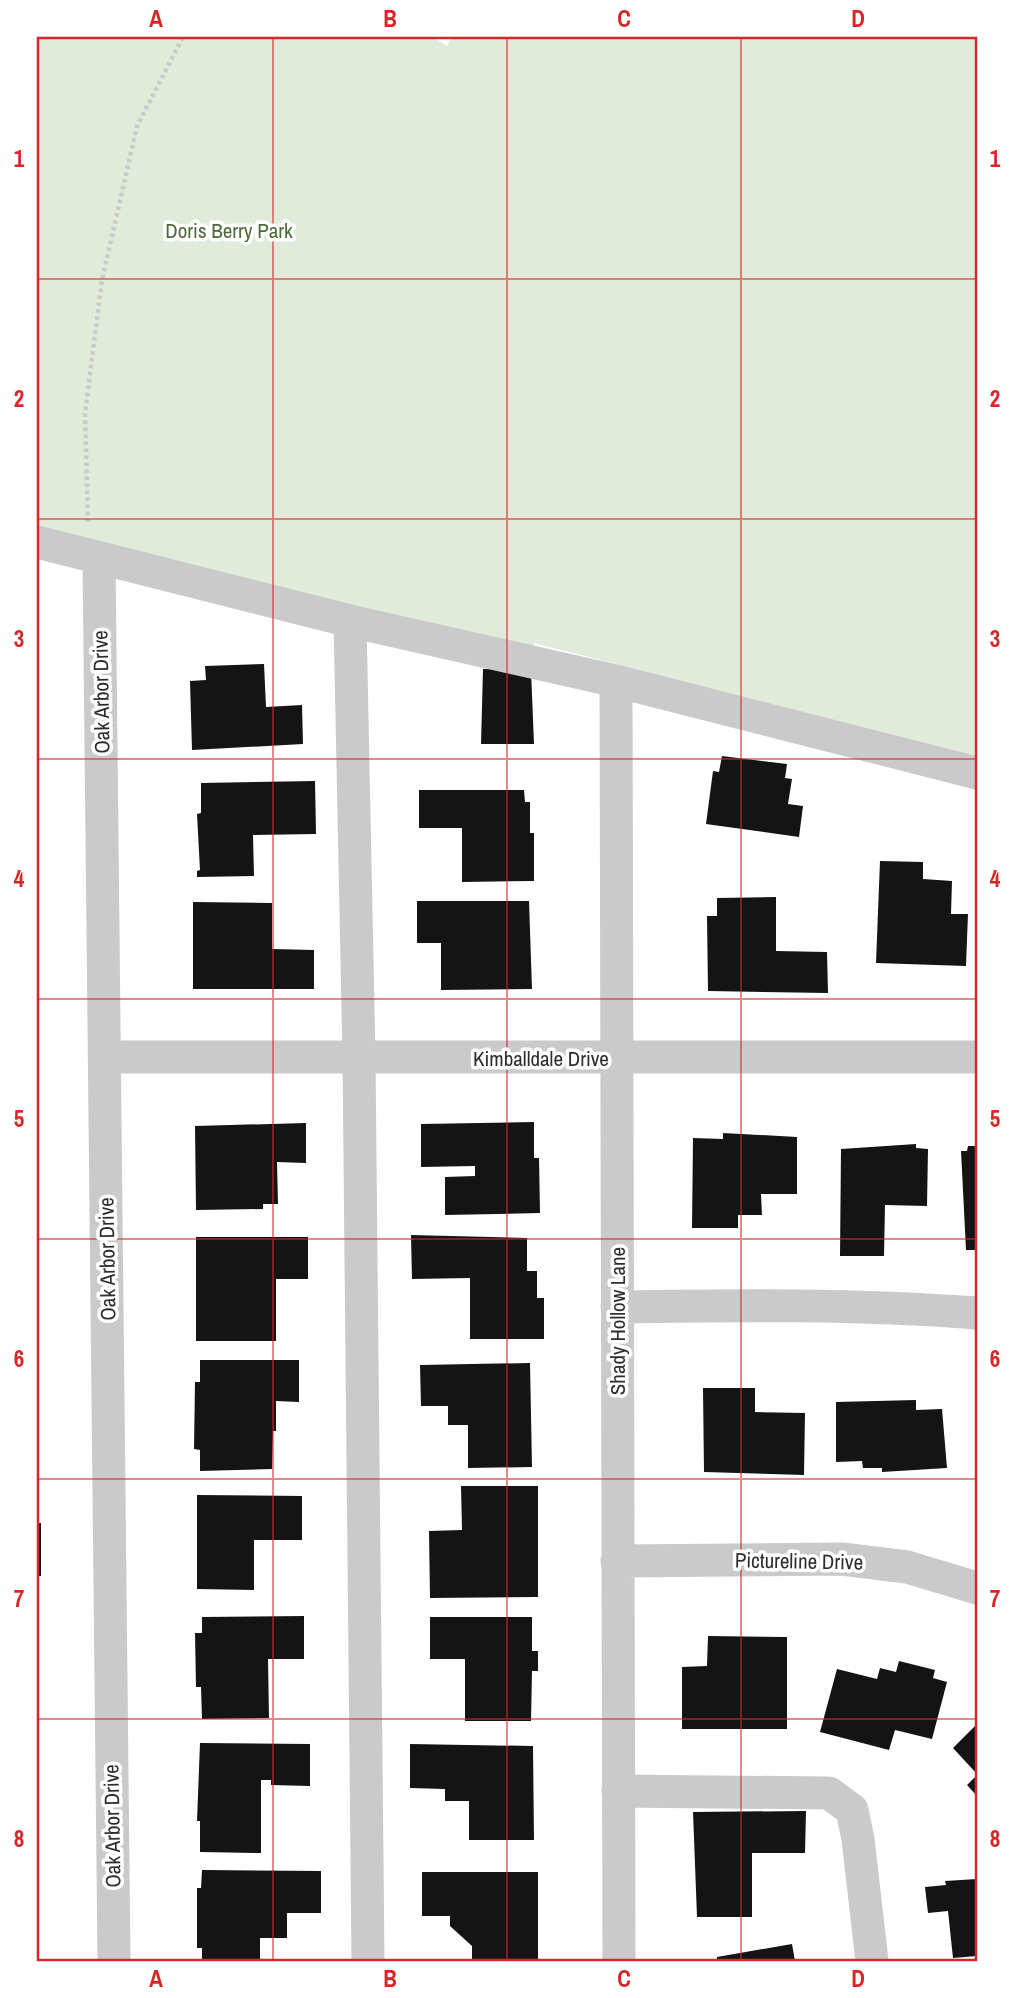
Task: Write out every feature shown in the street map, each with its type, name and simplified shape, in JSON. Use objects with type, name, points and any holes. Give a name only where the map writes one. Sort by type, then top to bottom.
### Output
[{"type":"street","points":[[37,542],[350,621],[616,681],[977,773]]},
{"type":"street","name":"Oak Arbor Drive","points":[[99,558],[114,1961]]},
{"type":"street","points":[[350,621],[359,1057],[368,1961]]},
{"type":"street","name":"Shady Hollow Lane","points":[[616,681],[619,1961]]},
{"type":"street","name":"Kimballdale Drive","points":[[106,1057],[977,1057]]},
{"type":"street","points":[[617,1307],[892,1307],[977,1313]]},
{"type":"street","name":"Pictureline Drive","points":[[617,1561],[842,1559],[907,1567],[977,1588]]},
{"type":"street","points":[[618,1791],[829,1793],[852,1810],[858,1839],[872,1961]]},
{"type":"path","points":[[99,558],[88,541],[85,413],[102,280],[137,126],[183,37]]},
{"type":"green space","name":"Doris Berry Park","points":[[37,37],[433,37],[447,46],[452,37],[977,37],[977,756],[534,643],[533,652],[37,526]]},
{"type":"building","points":[[264,664],[266,707],[302,705],[303,744],[192,750],[190,681],[206,680],[205,666]]},
{"type":"building","points":[[483,669],[531,670],[534,744],[481,744]]},
{"type":"building","points":[[722,756],[787,764],[785,778],[792,779],[788,804],[803,806],[799,837],[706,824],[713,771],[719,772]]},
{"type":"building","points":[[315,781],[316,834],[253,835],[254,876],[197,877],[197,871],[200,870],[197,814],[201,813],[201,783]]},
{"type":"building","points":[[419,790],[524,790],[525,802],[530,802],[530,833],[534,833],[534,881],[462,882],[462,828],[419,828]]},
{"type":"building","points":[[880,861],[923,862],[923,879],[952,881],[951,914],[968,914],[966,966],[876,963]]},
{"type":"building","points":[[776,897],[776,951],[827,952],[828,993],[708,991],[707,916],[717,916],[717,898]]},
{"type":"building","points":[[417,901],[529,901],[532,989],[441,990],[441,943],[417,943]]},
{"type":"building","points":[[193,902],[272,903],[272,949],[314,950],[314,989],[193,989]]},
{"type":"building","points":[[534,1122],[534,1158],[539,1158],[540,1213],[445,1215],[445,1177],[475,1176],[475,1166],[421,1167],[421,1124]]},
{"type":"building","points":[[306,1123],[306,1163],[277,1162],[278,1204],[263,1204],[263,1209],[196,1210],[195,1126]]},
{"type":"building","points":[[723,1133],[797,1137],[797,1194],[761,1194],[762,1215],[738,1215],[738,1228],[692,1228],[693,1138],[723,1139]]},
{"type":"building","points":[[916,1144],[916,1148],[928,1149],[927,1206],[885,1205],[884,1256],[840,1256],[841,1149]]},
{"type":"building","points":[[968,1146],[977,1146],[977,1250],[966,1250],[961,1151],[967,1151]]},
{"type":"building","points":[[411,1235],[527,1238],[527,1271],[537,1271],[537,1298],[544,1298],[544,1339],[470,1339],[470,1278],[412,1279]]},
{"type":"building","points":[[196,1237],[308,1237],[308,1279],[276,1279],[276,1341],[196,1341]]},
{"type":"building","points":[[200,1360],[299,1360],[299,1402],[276,1401],[272,1469],[200,1471],[200,1450],[194,1449],[195,1382],[200,1382]]},
{"type":"building","points":[[530,1363],[532,1467],[468,1468],[468,1425],[448,1425],[448,1406],[421,1406],[420,1365]]},
{"type":"building","points":[[703,1388],[755,1388],[755,1412],[805,1413],[804,1475],[704,1472]]},
{"type":"building","points":[[916,1400],[916,1410],[942,1409],[947,1468],[882,1472],[882,1468],[863,1468],[862,1461],[836,1462],[836,1402]]},
{"type":"building","points":[[461,1486],[538,1486],[538,1597],[430,1598],[429,1531],[462,1530]]},
{"type":"building","points":[[197,1495],[302,1496],[302,1540],[254,1540],[254,1590],[197,1589]]},
{"type":"building","points":[[37,1523],[41,1523],[41,1576],[37,1576]]},
{"type":"building","points":[[304,1616],[304,1659],[268,1659],[269,1718],[202,1719],[201,1687],[196,1687],[195,1633],[202,1633],[202,1617]]},
{"type":"building","points":[[430,1617],[532,1617],[532,1651],[538,1651],[538,1671],[532,1671],[531,1721],[465,1721],[465,1659],[430,1659]]},
{"type":"building","points":[[708,1636],[787,1637],[787,1729],[682,1729],[682,1667],[707,1666]]},
{"type":"building","points":[[899,1661],[935,1670],[933,1678],[947,1682],[932,1739],[895,1730],[889,1750],[820,1732],[837,1669],[877,1679],[880,1668],[896,1672]]},
{"type":"building","points":[[977,1724],[977,1774],[953,1748]]},
{"type":"building","points":[[200,1743],[310,1744],[310,1786],[271,1785],[271,1780],[261,1780],[261,1853],[200,1852],[200,1821],[197,1821]]},
{"type":"building","points":[[410,1744],[533,1746],[534,1840],[469,1840],[469,1801],[445,1801],[445,1789],[410,1788]]},
{"type":"building","points":[[977,1775],[977,1796],[967,1785]]},
{"type":"building","points":[[806,1811],[805,1853],[752,1853],[752,1917],[697,1917],[693,1812]]},
{"type":"building","points":[[202,1870],[321,1871],[321,1913],[287,1913],[287,1938],[260,1938],[260,1961],[202,1961],[202,1948],[197,1948],[197,1888],[201,1888]]},
{"type":"building","points":[[422,1872],[538,1872],[538,1961],[472,1961],[472,1946],[450,1926],[450,1916],[422,1916]]},
{"type":"building","points":[[977,1879],[977,1956],[953,1958],[948,1911],[928,1913],[925,1887],[946,1885],[945,1881]]},
{"type":"building","points":[[792,1944],[795,1961],[717,1961],[717,1957]]}]
